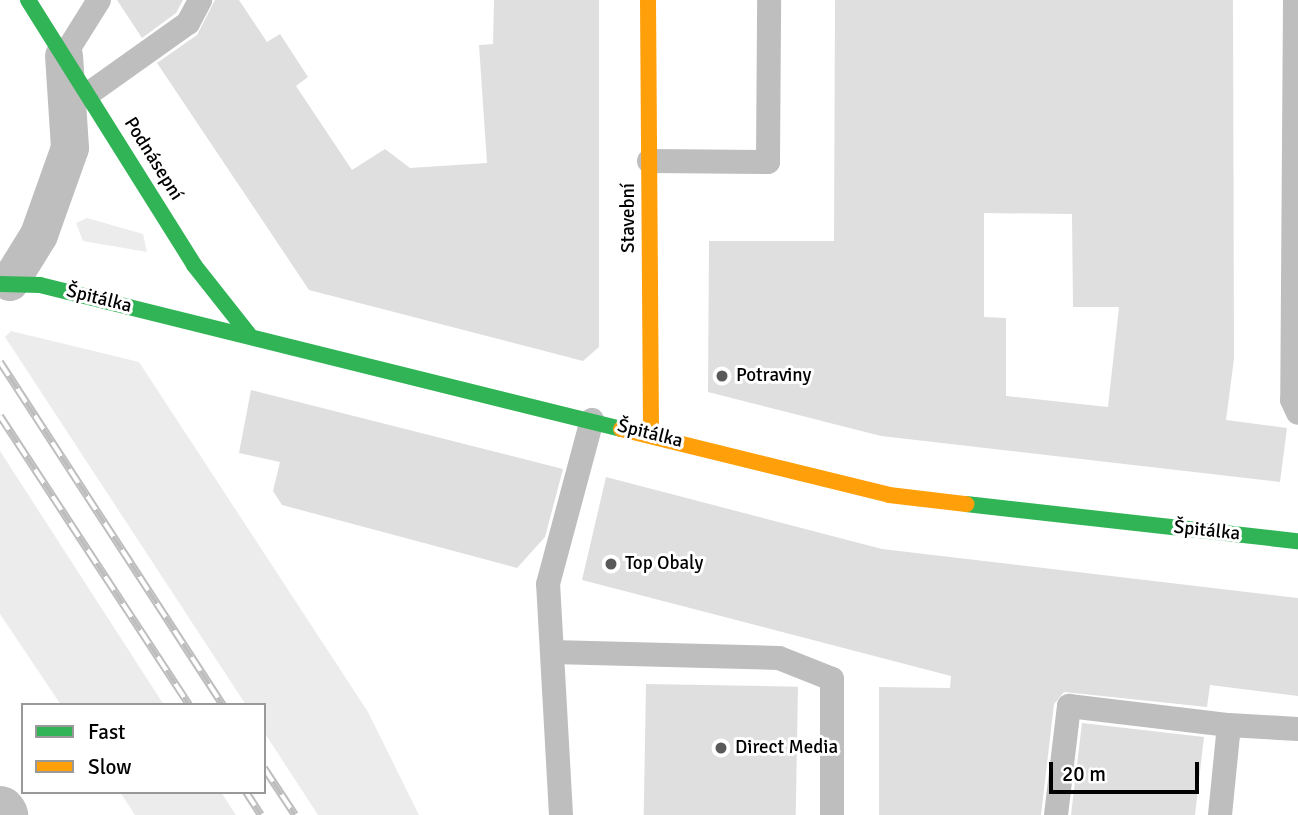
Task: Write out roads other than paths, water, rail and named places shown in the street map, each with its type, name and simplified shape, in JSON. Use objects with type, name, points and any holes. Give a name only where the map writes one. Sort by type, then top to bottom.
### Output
[{"type":"street","name":"Podnásepní","points":[[28,0],[194,265],[250,336]]},
{"type":"street","name":"Stavební","points":[[648,0],[651,435]]},
{"type":"street","name":"Špitálka","points":[[64,55],[69,148],[39,235],[5,283],[250,336],[890,495],[1298,541]]},
{"type":"lane","points":[[64,55],[99,0]]},
{"type":"lane","points":[[88,94],[188,23],[200,0]]},
{"type":"lane","points":[[649,161],[768,162],[769,0]]},
{"type":"lane","points":[[1295,0],[1292,400],[1298,413]]},
{"type":"lane","points":[[561,815],[548,584],[592,420]]},
{"type":"lane","points":[[552,652],[779,658],[832,679],[832,815]]},
{"type":"lane","points":[[1056,815],[1069,706],[1229,725],[1298,729]]},
{"type":"lane","points":[[1220,815],[1229,725]]},
{"type":"railway","points":[[0,362],[222,703]]},
{"type":"railway","points":[[0,416],[188,703]]},
{"type":"railway","points":[[266,771],[295,815]]},
{"type":"railway","points":[[247,794],[261,815]]},
{"type":"place","name":"Potraviny","points":[[722,376]]},
{"type":"place","name":"Top Obaly","points":[[611,564]]},
{"type":"place","name":"Direct Media","points":[[721,748]]}]
